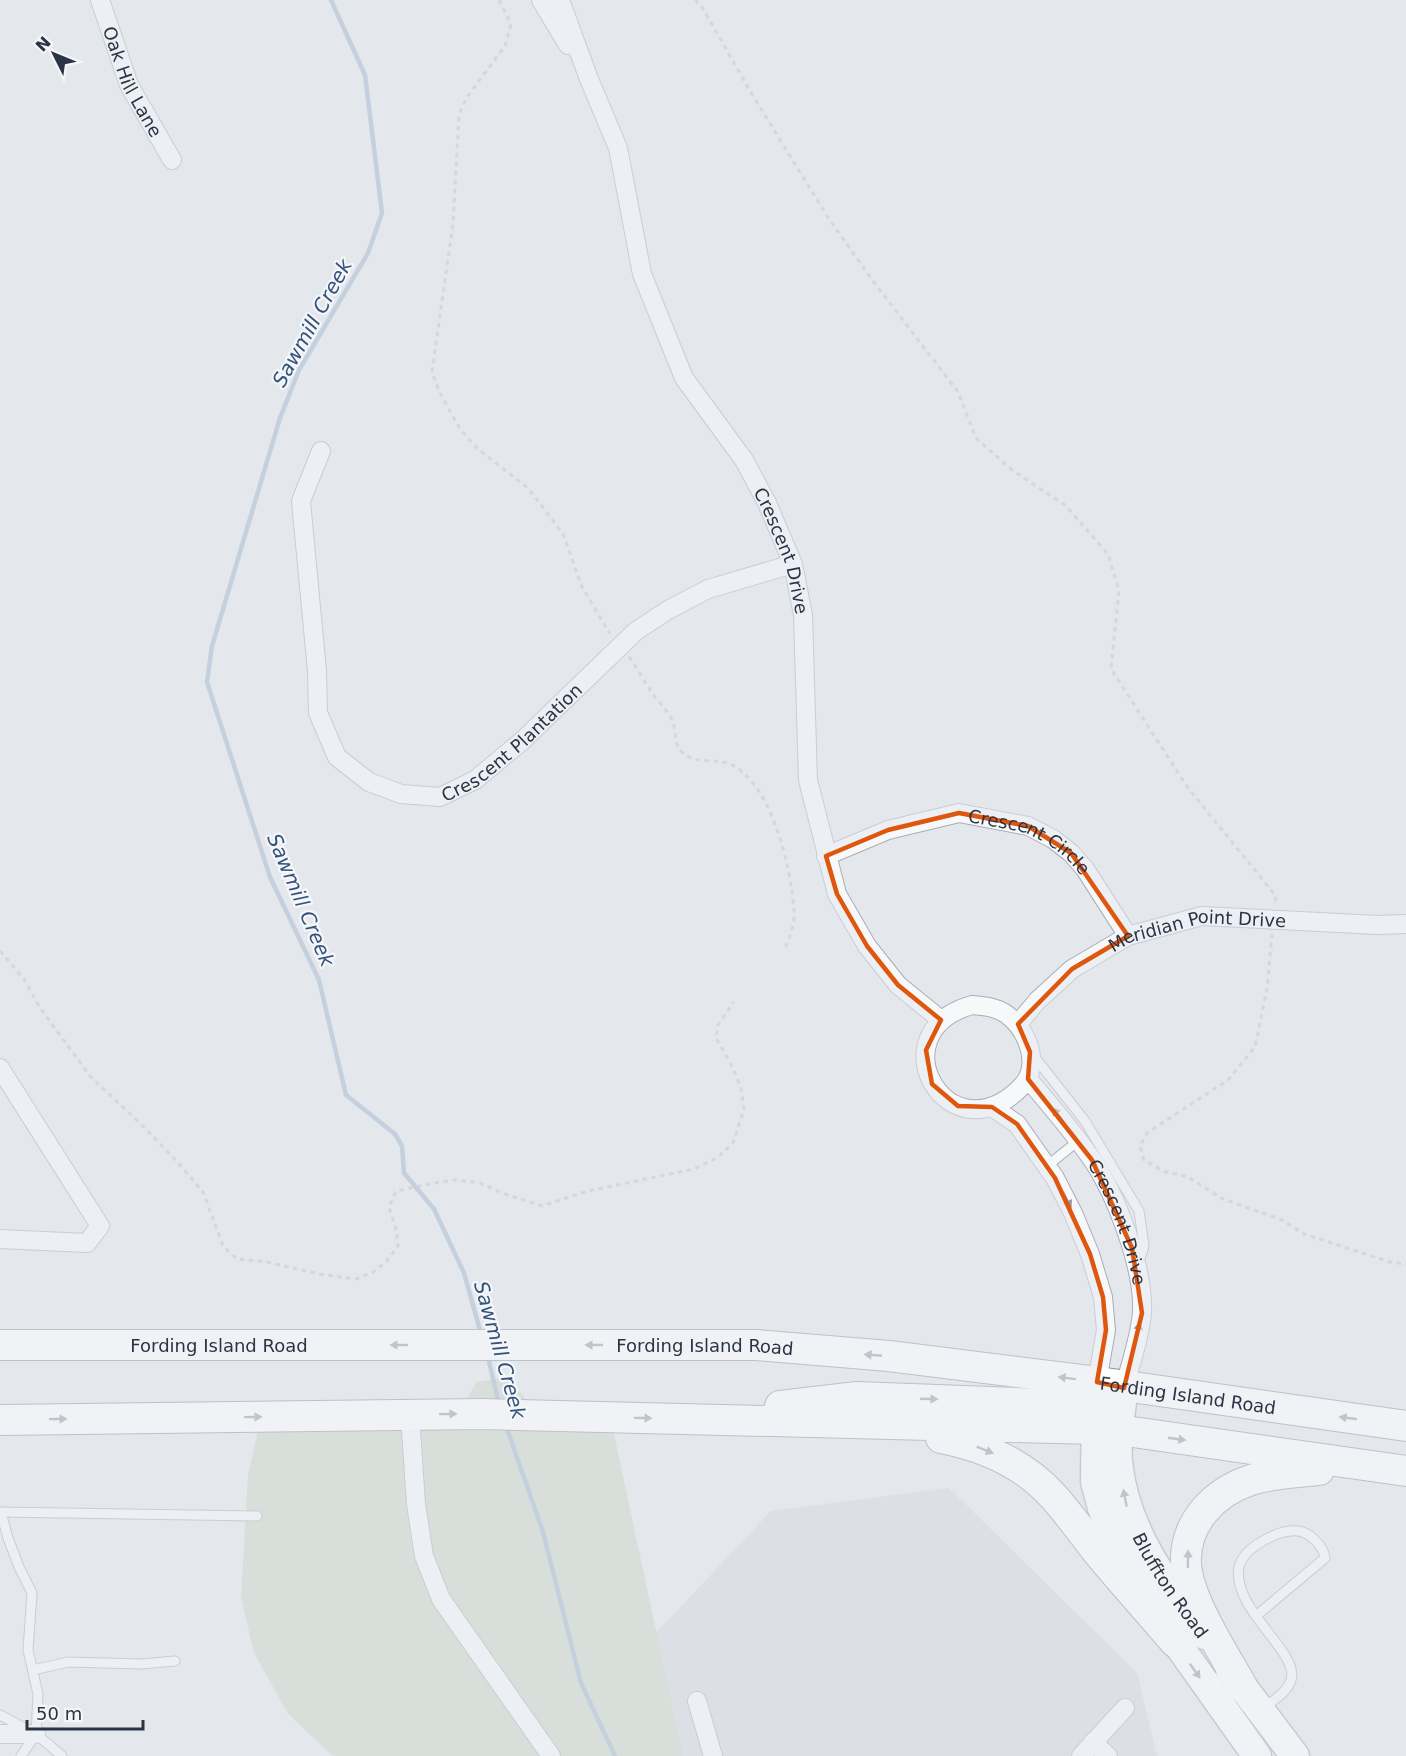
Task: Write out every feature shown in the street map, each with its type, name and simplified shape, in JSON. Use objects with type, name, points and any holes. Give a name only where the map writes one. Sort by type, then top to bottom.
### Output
[{"type":"highway","name":"Fording Island Road","points":[[0,1345],[756,1345],[889,1356],[1358,1464],[1406,1471]]},
{"type":"highway","points":[[0,1361],[146,1345]]},
{"type":"highway","points":[[683,1419],[857,1397],[1106,1406]]},
{"type":"highway","name":"Fording Island Road","points":[[0,1420],[494,1414],[867,1424],[1106,1406],[1406,1426]]},
{"type":"highway","points":[[867,1424],[954,1440],[983,1448],[1004,1458],[1031,1476],[1052,1495],[1098,1553],[1175,1642]]},
{"type":"highway","points":[[1252,1700],[1204,1619],[1191,1584],[1186,1564],[1198,1518],[1218,1496],[1251,1480],[1358,1464]]},
{"type":"main road","name":"Bluffton Road","points":[[1106,1406],[1095,1482],[1110,1529],[1142,1594],[1257,1756]]},
{"type":"main road","name":"Bluffton Road","points":[[1106,1406],[1127,1508],[1138,1536],[1165,1582],[1295,1756]]},
{"type":"street","name":"Oak Hill Lane","points":[[100,0],[129,85],[172,160]]},
{"type":"street","name":"Crescent Drive","points":[[541,0],[589,79]]},
{"type":"street","name":"Crescent Drive","points":[[560,0],[589,79],[618,148],[642,274],[684,378],[744,460],[767,504],[793,564],[803,615],[808,780],[837,894],[867,946],[898,985],[941,1020]]},
{"type":"street","name":"Crescent Plantation","points":[[321,451],[302,501],[317,671],[318,713],[337,757],[369,782],[401,794],[440,797],[475,780],[522,741],[636,631],[668,610],[708,589],[793,564]]},
{"type":"street","name":"Crescent Circle","points":[[826,856],[888,830],[959,813],[1028,826],[1053,839],[1071,853],[1085,870],[1128,936]]},
{"type":"street","name":"Meridian Point Drive","points":[[1018,1024],[1037,1001],[1072,969],[1128,936],[1202,916],[1378,925],[1406,924]]},
{"type":"street","points":[[972,1005],[989,1006],[1005,1013],[1018,1024],[1026,1038],[1030,1052],[1030,1069],[1028,1079],[1009,1098],[992,1107],[975,1109],[958,1106],[943,1097],[932,1084],[926,1068],[926,1050],[931,1034],[941,1020],[955,1010],[972,1005]]},
{"type":"street","points":[[0,1068],[100,1226],[87,1243],[0,1239]]},
{"type":"street","name":"Crescent Drive","points":[[1028,1079],[1092,1160],[1117,1207],[1132,1248],[1140,1286],[1142,1312],[1106,1406]]},
{"type":"street","name":"Crescent Drive","points":[[992,1107],[1017,1124],[1047,1166],[1073,1213],[1090,1254],[1103,1297],[1106,1330],[1106,1406]]},
{"type":"street","points":[[410,1415],[416,1504],[424,1556],[441,1599],[551,1756]]},
{"type":"street","points":[[697,1701],[713,1756]]},
{"type":"street","points":[[1081,1756],[1125,1708]]},
{"type":"street","points":[[0,1734],[36,1734]]},
{"type":"street","points":[[1094,1742],[1108,1756]]},
{"type":"lane","points":[[1030,1052],[1085,1121],[1139,1211],[1144,1246],[1137,1270]]},
{"type":"lane","points":[[1047,1166],[1078,1141]]},
{"type":"lane","points":[[21,1756],[36,1734],[38,1694],[28,1650],[32,1593],[15,1557],[0,1512],[257,1516]]},
{"type":"lane","points":[[1252,1700],[1285,1691],[1291,1683],[1293,1673],[1285,1657],[1256,1616],[1242,1596],[1237,1581],[1239,1565],[1245,1553],[1280,1534],[1298,1530],[1312,1537],[1324,1551],[1325,1558],[1256,1616]]},
{"type":"lane","points":[[33,1670],[68,1662],[141,1664],[175,1660]]},
{"type":"lane","points":[[0,1715],[36,1734],[62,1756]]},
{"type":"path","points":[[499,0],[511,24],[505,46],[467,97],[459,114],[453,224],[432,372],[440,393],[460,429],[478,449],[529,489],[563,534],[582,587],[609,633],[673,720],[675,738],[681,752],[694,759],[729,764],[750,778],[760,794],[773,822],[786,861],[794,912],[790,937],[784,950]]},
{"type":"path","points":[[694,0],[702,6],[753,96],[829,219],[958,392],[976,438],[1012,470],[1065,505],[1108,554],[1119,590],[1111,669],[1188,788],[1276,896],[1267,989],[1255,1047],[1227,1080],[1147,1133],[1140,1146],[1144,1160],[1163,1171],[1188,1177],[1223,1199],[1282,1220],[1304,1234],[1390,1262],[1406,1264]]},
{"type":"path","points":[[0,951],[24,979],[40,1008],[90,1076],[167,1151],[203,1192],[223,1246],[237,1259],[356,1279],[373,1272],[386,1262],[398,1246],[396,1229],[389,1207],[396,1191],[456,1180],[480,1183],[542,1206],[588,1191],[694,1169],[717,1158],[733,1143],[744,1109],[741,1088],[716,1038],[718,1025],[734,1002]]},
{"type":"highlighted area","points":[[959,813],[1028,826],[1071,853],[1128,936],[1072,969],[1018,1024],[1030,1052],[1028,1079],[1092,1160],[1132,1248],[1142,1313],[1124,1388],[1097,1382],[1106,1330],[1103,1297],[1090,1254],[1055,1178],[1017,1124],[992,1107],[958,1106],[932,1084],[926,1050],[941,1020],[898,985],[867,946],[837,894],[826,856],[888,830]]},
{"type":"shaded area","points":[[949,1488],[1137,1673],[1157,1756],[681,1756],[641,1649],[771,1511]]},
{"type":"green space","points":[[507,1377],[529,1403],[590,1410],[614,1434],[683,1756],[333,1756],[288,1714],[254,1653],[241,1597],[248,1475],[260,1421],[465,1401],[477,1382]]},
{"type":"waterway","name":"Sawmill Creek","points":[[331,0],[365,75],[382,213],[368,253],[299,370],[280,418],[212,646],[207,682],[270,877],[319,980],[346,1095],[395,1134],[402,1146],[404,1173],[434,1209],[464,1273],[481,1334]]},
{"type":"waterway","name":"Sawmill Creek","points":[[488,1357],[499,1404]]},
{"type":"waterway","name":"Sawmill Creek","points":[[506,1426],[543,1532],[581,1683],[615,1756]]}]
